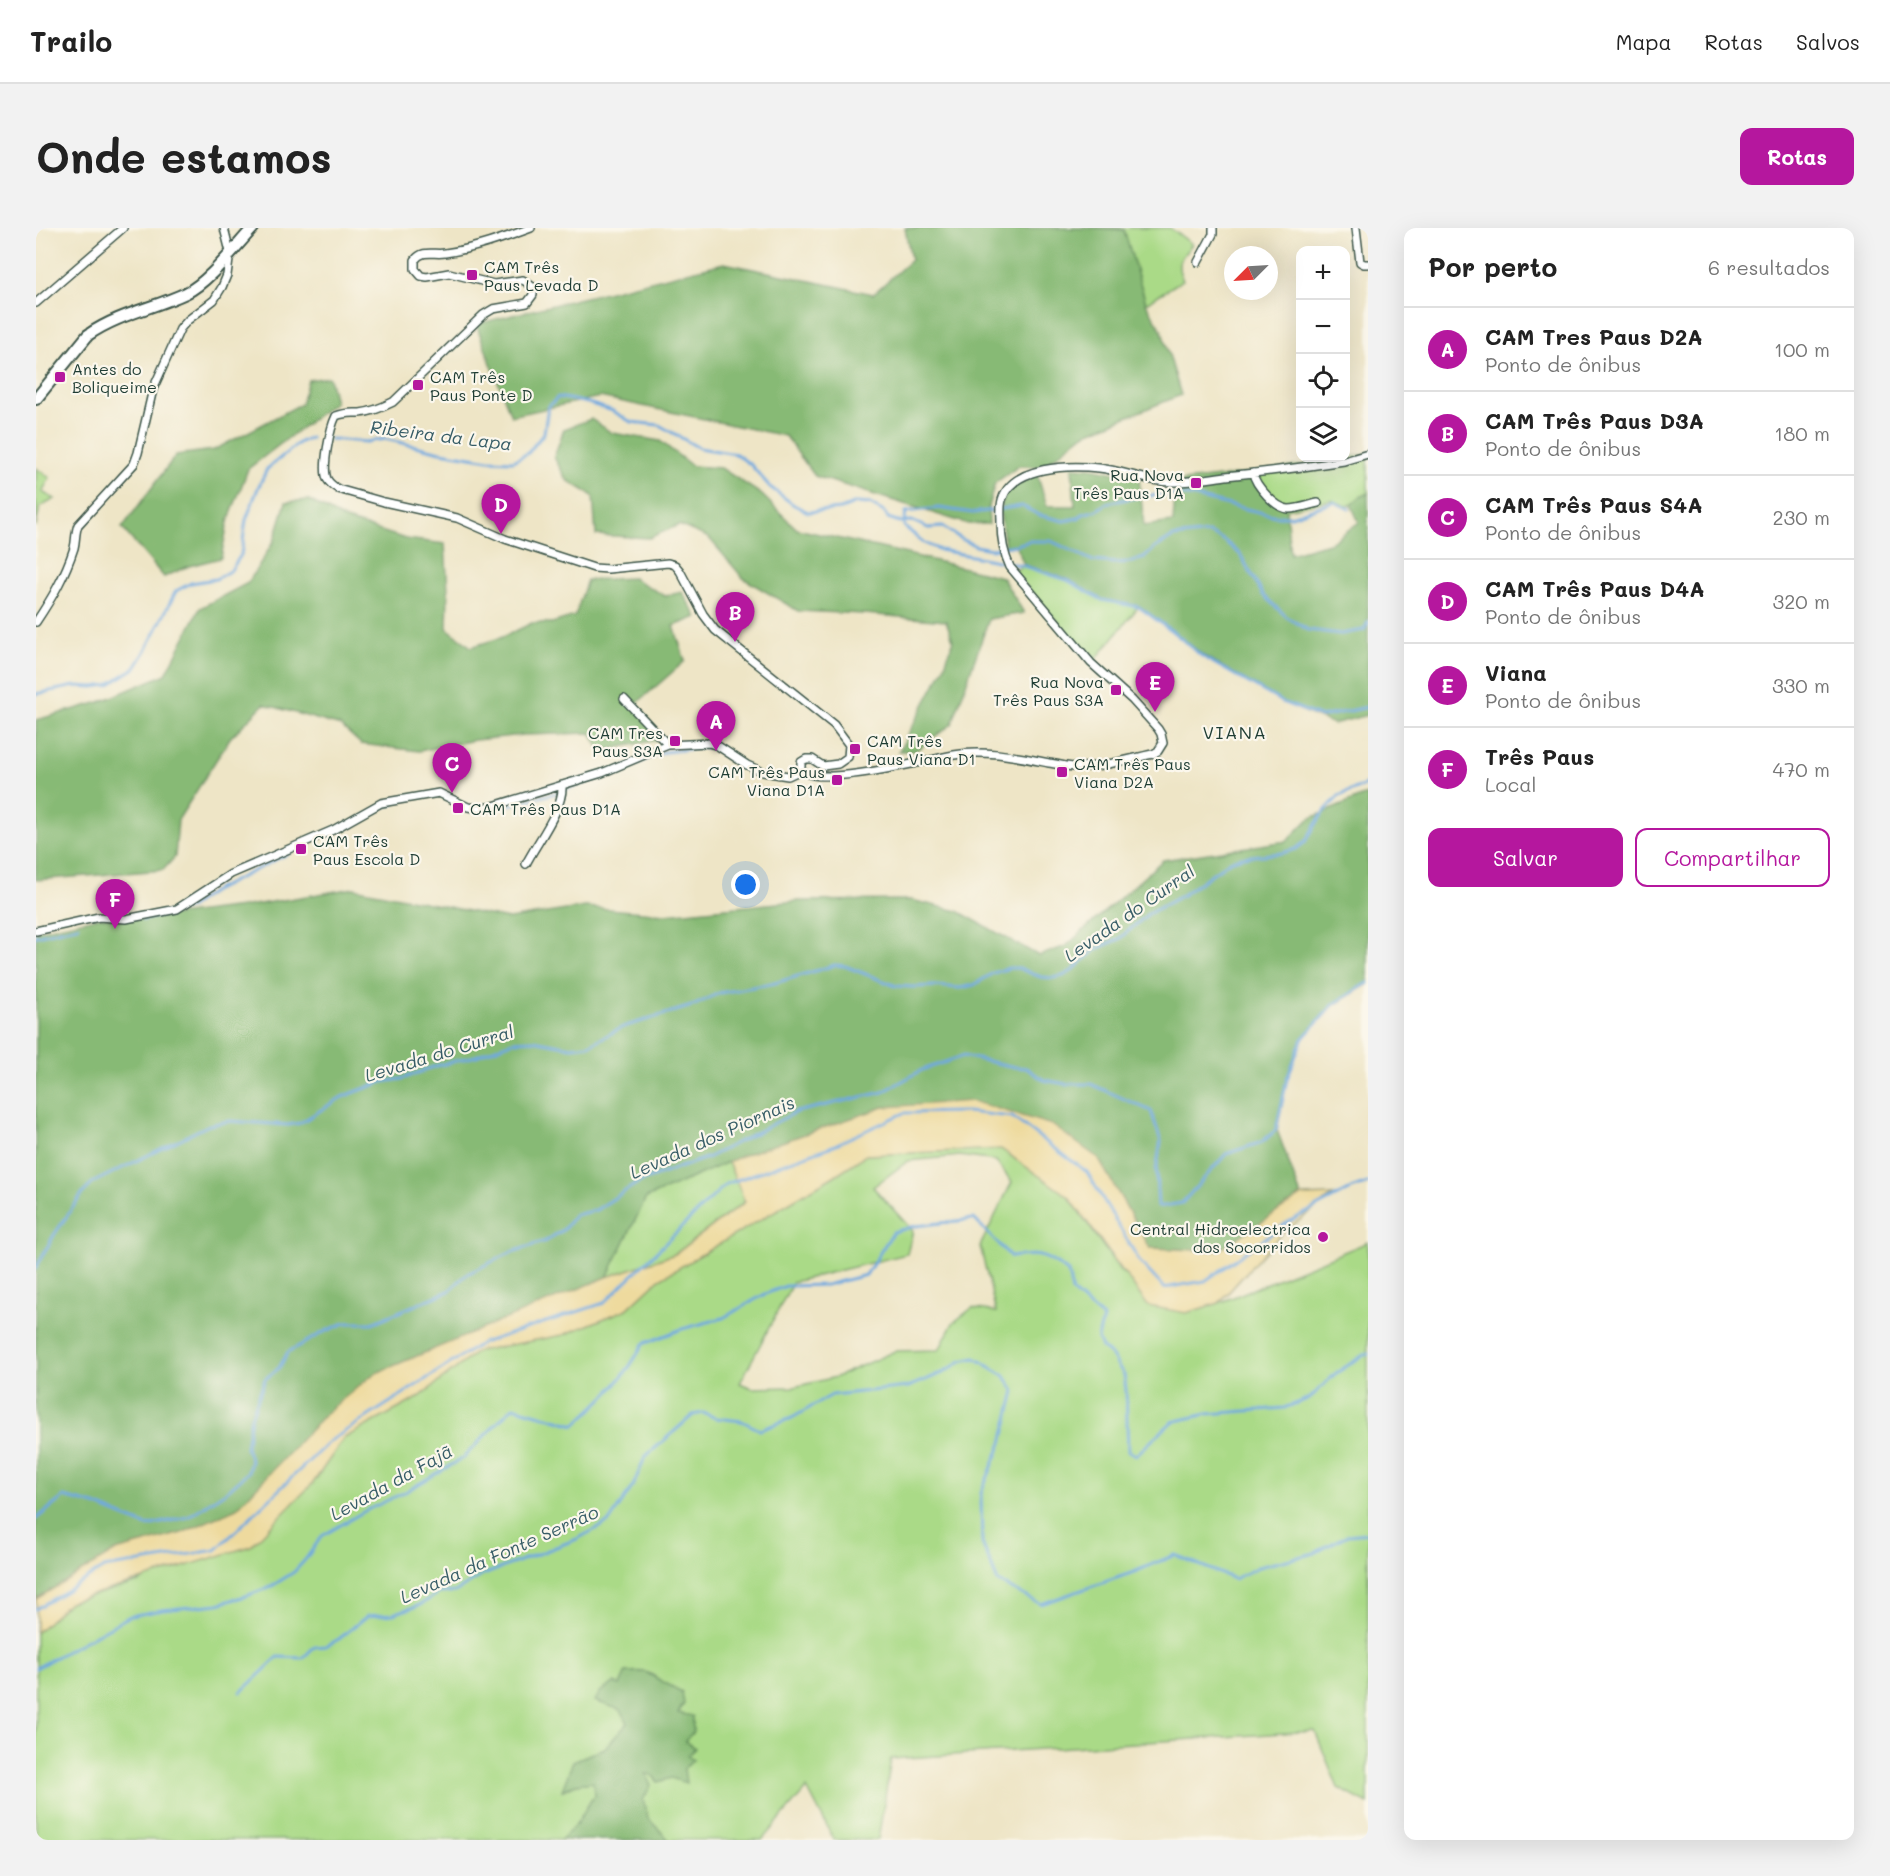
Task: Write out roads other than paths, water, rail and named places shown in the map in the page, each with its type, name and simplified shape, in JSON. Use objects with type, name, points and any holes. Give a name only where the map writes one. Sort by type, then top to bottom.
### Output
[{"type":"main road","points":[[36,399],[88,335],[117,319],[188,292],[210,276],[253,228]]},
{"type":"street","points":[[36,303],[123,228]]},
{"type":"street","points":[[36,622],[63,578],[75,545],[78,525],[134,464],[148,417],[153,389],[180,329],[214,300],[222,287],[227,275],[230,252],[224,228]]},
{"type":"street","points":[[531,228],[456,251],[418,255],[415,260],[415,269],[422,276],[449,273],[494,284],[523,280],[533,287],[533,295],[527,303],[493,309],[483,315],[393,402],[379,409],[361,413],[343,413],[336,416],[331,431],[325,470],[332,485],[338,489],[384,502],[457,518],[505,538],[594,568],[608,569],[658,563],[675,565],[703,614],[715,630],[834,725],[849,745],[848,757],[842,763],[824,766],[812,759],[806,759],[801,762],[801,770]]},
{"type":"street","points":[[1198,262],[1213,234],[1213,228]]},
{"type":"street","points":[[1356,228],[1360,262],[1368,264]]},
{"type":"street","points":[[801,770],[806,774],[832,776],[880,771],[957,754],[988,753],[1075,767],[1096,766],[1153,754],[1163,743],[1161,735],[1149,717],[1091,663],[1013,572],[1003,549],[1001,536],[1002,499],[1011,485],[1023,476],[1044,470],[1101,468],[1139,478],[1176,482],[1344,461],[1368,454]]},
{"type":"street","points":[[1253,473],[1254,479],[1279,506],[1286,509],[1318,503]]},
{"type":"street","points":[[624,699],[668,745]]},
{"type":"street","points":[[36,931],[99,916],[126,919],[177,909],[231,874],[333,830],[381,803],[439,793],[468,807],[490,807],[602,772],[668,745],[709,743],[763,772],[788,776],[801,770]]},
{"type":"street","points":[[526,864],[559,806],[563,794],[562,785]]},
{"type":"waterway","name":"Ribeira da Lapa","points":[[330,439],[366,442],[385,439],[441,452],[489,460],[513,461],[528,453],[544,433],[548,407],[558,397],[613,411],[631,422],[659,425],[699,448],[736,454],[751,465],[770,487],[794,505],[808,512],[841,509],[856,503],[870,504],[884,512],[888,518],[900,522],[912,521],[928,528],[943,527],[976,546],[991,549],[1030,541],[1051,541],[1093,561],[1115,563],[1144,558],[1173,537],[1209,533],[1222,539],[1240,554],[1263,595],[1287,617],[1308,630],[1341,634],[1364,630],[1368,622]]},
{"type":"waterway","points":[[36,694],[75,686],[108,685],[135,668],[176,591],[191,583],[216,579],[231,570],[241,555],[246,520],[267,469],[300,442],[311,438]]},
{"type":"waterway","name":"Levada do Curral","points":[[1349,509],[1334,502],[1291,516],[1276,516],[1191,496],[1160,495],[1107,503],[1078,518],[1064,521],[1039,515],[1022,506],[973,513],[939,508],[906,512],[904,526],[924,543],[940,550],[1024,566],[1067,580],[1102,600],[1139,607],[1203,657],[1282,702],[1321,717],[1368,707]]},
{"type":"waterway","points":[[509,805],[556,793],[664,752],[707,747]]},
{"type":"waterway","name":"Levada do Curral","points":[[36,1268],[54,1235],[82,1194],[94,1182],[209,1125],[230,1121],[288,1125],[300,1123],[342,1097],[382,1082],[402,1079],[436,1066],[476,1056],[514,1041],[533,1040],[571,1047],[589,1045],[623,1027],[695,1005],[719,993],[775,983],[835,965],[845,966],[896,986],[913,987],[960,988],[974,985],[993,973],[1009,968],[1018,968],[1041,977],[1063,976],[1072,971],[1096,949],[1119,939],[1148,914],[1181,896],[1230,861],[1296,849],[1305,842],[1323,813],[1339,796],[1368,784]]},
{"type":"waterway","points":[[350,826],[381,807],[394,804]]},
{"type":"waterway","points":[[458,806],[473,811],[489,810]]},
{"type":"waterway","points":[[142,920],[189,908],[212,892],[289,853]]},
{"type":"waterway","points":[[36,936],[78,926]]},
{"type":"waterway","name":"Levada dos Piornais","points":[[36,1519],[64,1497],[95,1505],[147,1526],[188,1517],[227,1491],[248,1472],[251,1461],[246,1448],[251,1417],[265,1379],[279,1368],[288,1352],[345,1323],[372,1323],[449,1291],[467,1274],[512,1252],[546,1241],[564,1229],[575,1215],[596,1210],[639,1182],[709,1157],[796,1112],[883,1092],[922,1070],[963,1056],[1026,1068],[1044,1080],[1066,1084],[1091,1084],[1151,1111],[1161,1141],[1156,1171],[1158,1207],[1182,1203],[1226,1154],[1262,1142],[1276,1130],[1287,1079],[1302,1039],[1334,1004],[1368,983]]},
{"type":"waterway","points":[[36,1609],[104,1568],[216,1550],[330,1441],[482,1343],[604,1303],[726,1184],[830,1147],[904,1113],[967,1112],[1012,1117],[1087,1172],[1140,1262],[1164,1288],[1205,1281],[1288,1222],[1351,1189],[1368,1183]]},
{"type":"waterway","name":"Levada da Fajã","points":[[36,1668],[130,1616],[218,1604],[272,1586],[294,1572],[322,1536],[463,1458],[513,1407],[575,1425],[621,1378],[643,1344],[682,1329],[723,1318],[765,1294],[786,1286],[826,1285],[866,1275],[893,1232],[915,1226],[974,1219],[1011,1257],[1041,1256],[1068,1272],[1072,1292],[1103,1318],[1098,1338],[1102,1348],[1111,1355],[1124,1375],[1128,1451],[1136,1455],[1172,1422],[1207,1414],[1284,1408],[1310,1398],[1335,1374],[1368,1354]]},
{"type":"waterway","name":"Levada da Fonte Serrão","points":[[241,1692],[278,1657],[303,1658],[314,1647],[326,1646],[339,1639],[367,1616],[393,1614],[420,1605],[439,1593],[455,1592],[483,1575],[577,1539],[609,1522],[633,1486],[645,1457],[693,1415],[703,1413],[716,1418],[742,1421],[760,1430],[792,1418],[832,1395],[908,1387],[945,1372],[961,1361],[975,1358],[1004,1375],[1015,1391],[1002,1443],[981,1493],[982,1543],[998,1582],[1041,1604],[1134,1572],[1175,1555],[1234,1579],[1258,1567],[1315,1553],[1347,1535],[1368,1533]]},
{"type":"place","name":"CAM Três Paus Levada D","points":[[472,275]]},
{"type":"place","name":"Antes do Boliqueime","points":[[60,377]]},
{"type":"place","name":"CAM Três Paus Ponte D","points":[[418,385]]},
{"type":"place","name":"Rua Nova Três Paus D1A","points":[[1196,483]]},
{"type":"place","name":"CAM Três Paus D4A","points":[[501,534]]},
{"type":"place","name":"CAM Três Paus D3A","points":[[735,642]]},
{"type":"place","name":"Rua Nova Três Paus S3A","points":[[1116,690]]},
{"type":"place","name":"Viana","points":[[1155,712]]},
{"type":"place","name":"CAM Tres Paus S3A","points":[[675,741]]},
{"type":"place","name":"CAM Três Paus Viana D1","points":[[855,749]]},
{"type":"place","name":"CAM Tres Paus D2A","points":[[716,751]]},
{"type":"place","name":"CAM Três Paus Viana D2A","points":[[1062,772]]},
{"type":"place","name":"CAM Três Paus Viana D1A","points":[[837,780]]},
{"type":"place","name":"CAM Três Paus S4A","points":[[452,793]]},
{"type":"place","name":"CAM Três Paus D1A","points":[[458,808]]},
{"type":"place","name":"CAM Três Paus Escola D","points":[[301,849]]},
{"type":"place","name":"Três Paus","points":[[115,929]]},
{"type":"place","name":"Central Hidroelectrica dos Socorridos","points":[[1323,1237]]},
{"type":"district","name":"VIANA","points":[[1235,732]]}]
